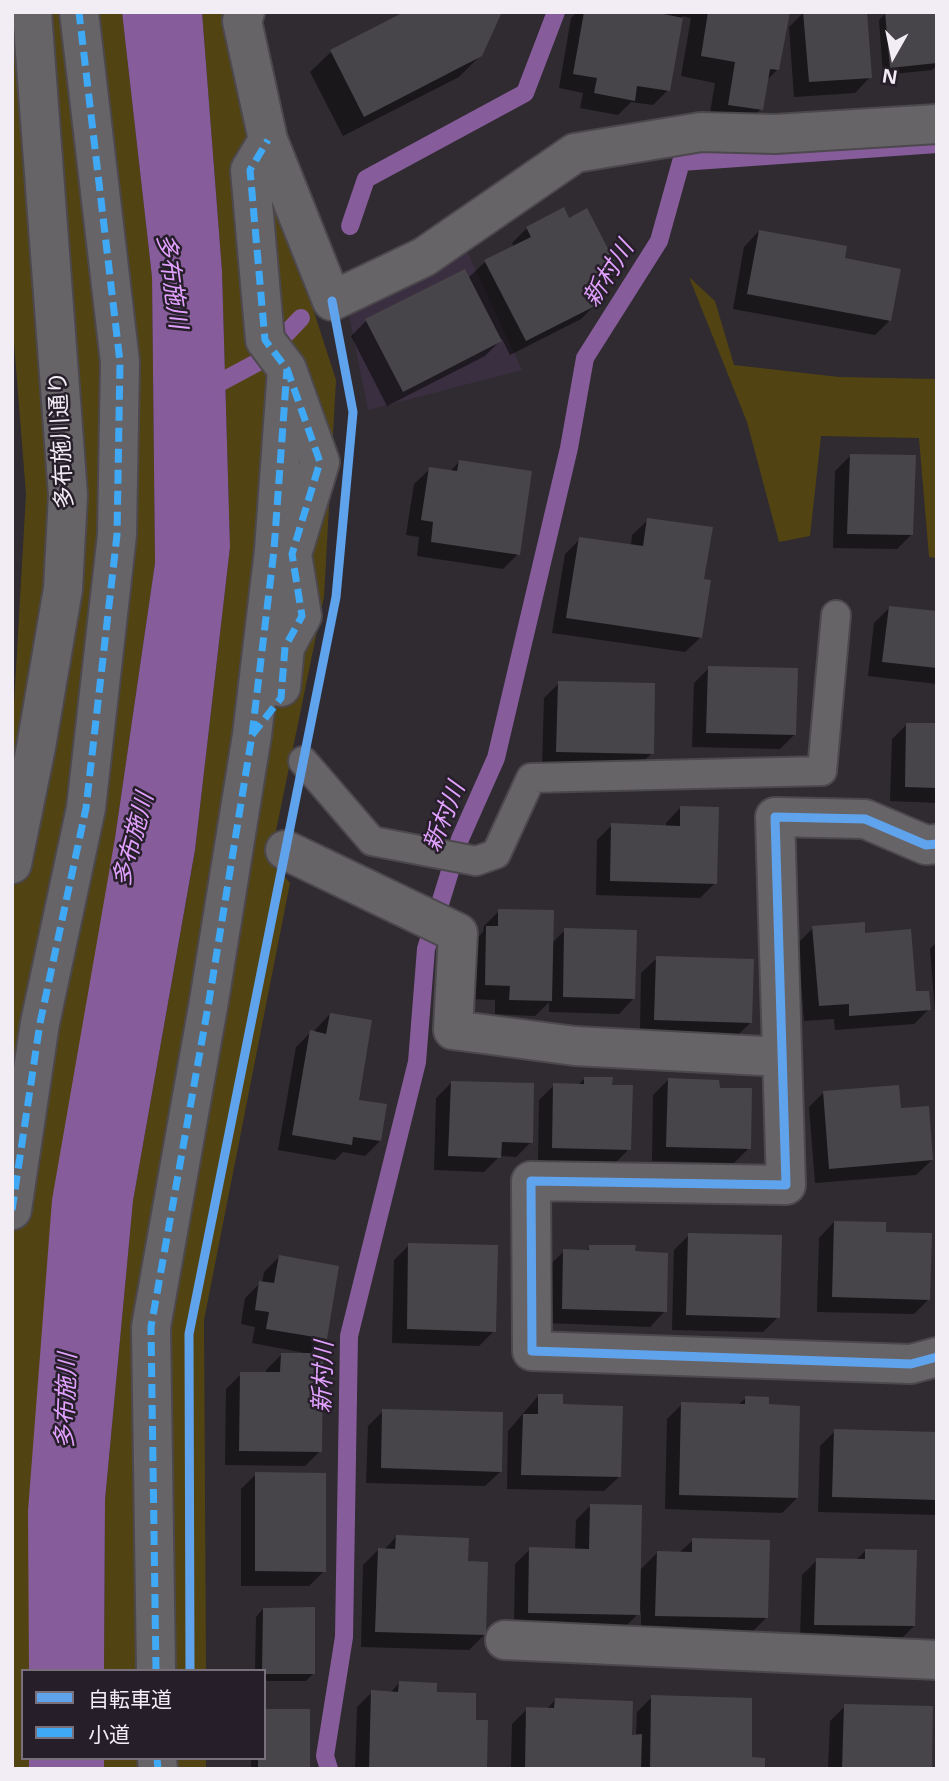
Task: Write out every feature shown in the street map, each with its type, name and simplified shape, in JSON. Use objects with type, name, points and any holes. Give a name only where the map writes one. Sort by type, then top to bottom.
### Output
[{"type":"street","name":"多布施川通り","points":[[12,864],[24,737],[63,589],[68,495],[32,12]]},
{"type":"street","points":[[12,1210],[40,1023],[86,808],[117,535],[120,362],[79,12]]},
{"type":"street","points":[[245,12],[242,21],[268,140],[332,301],[424,257],[575,153],[701,132],[775,134],[937,124]]},
{"type":"street","points":[[156,1669],[151,1327],[209,1001],[251,735],[281,698],[285,647],[302,615],[283,552],[320,461],[276,354],[250,170],[268,140]]},
{"type":"street","points":[[937,844],[926,845],[865,819],[775,817],[786,1185],[531,1181],[532,1351],[911,1364],[937,1357]]},
{"type":"street","points":[[285,850],[458,933],[453,1030],[575,1046],[782,1057]]},
{"type":"street","points":[[505,1640],[937,1660]]},
{"type":"lane","points":[[303,761],[372,841],[476,861],[496,853],[531,778],[822,771],[836,615]]},
{"type":"shaded area","points":[[12,12],[122,12],[152,277],[155,563],[115,838],[29,1669],[21,1669],[21,1760],[29,1760],[29,1769],[12,1769],[12,739],[26,494],[12,317]]},
{"type":"shaded area","points":[[202,12],[228,12],[224,33],[336,380],[324,597],[270,860],[290,883],[204,1320],[206,1669],[104,1669],[105,1500],[133,1201],[195,851],[230,547],[222,271]]},
{"type":"shaded area","points":[[465,246],[522,370],[368,410],[348,310]]},
{"type":"shaded area","points":[[689,277],[715,301],[734,365],[839,377],[937,379],[937,558],[929,557],[919,438],[821,436],[810,536],[779,542],[747,422]]},
{"type":"shaded area","points":[[104,1760],[206,1760],[206,1769],[104,1769]]},
{"type":"water","name":"多布施川","points":[[122,12],[202,12],[222,271],[230,547],[195,850],[133,1201],[105,1500],[104,1669],[29,1669],[28,1511],[52,1200],[115,838],[155,563],[152,277]]},
{"type":"water","points":[[29,1760],[104,1760],[104,1769],[29,1769]]},
{"type":"building","points":[[404,12],[502,12],[482,56],[364,117],[330,50]]},
{"type":"building","points":[[584,12],[654,12],[683,18],[670,91],[637,86],[635,101],[594,93],[597,78],[573,74]]},
{"type":"building","points":[[708,12],[790,12],[779,70],[770,69],[763,110],[728,105],[735,62],[701,56]]},
{"type":"building","points":[[803,12],[867,12],[872,78],[809,82]]},
{"type":"building","points":[[885,12],[937,12],[937,63],[890,68]]},
{"type":"building","points":[[564,207],[569,218],[587,208],[620,272],[590,287],[599,304],[526,341],[484,260],[531,237],[526,227]]},
{"type":"building","points":[[759,230],[847,246],[845,258],[901,269],[891,321],[747,294]]},
{"type":"building","points":[[465,269],[502,341],[403,392],[365,319]]},
{"type":"building","points":[[850,454],[916,455],[913,535],[847,534]]},
{"type":"building","points":[[459,460],[532,471],[520,555],[431,542],[433,522],[421,520],[429,467],[457,471]]},
{"type":"building","points":[[647,518],[713,527],[704,579],[711,580],[702,638],[566,618],[579,537],[643,546]]},
{"type":"building","points":[[889,606],[937,611],[937,668],[882,662]]},
{"type":"building","points":[[708,666],[798,668],[796,735],[706,733]]},
{"type":"building","points":[[558,681],[655,683],[654,754],[556,752]]},
{"type":"building","points":[[906,723],[937,723],[937,788],[905,787]]},
{"type":"building","points":[[680,806],[719,807],[717,884],[610,881],[611,823],[680,826]]},
{"type":"building","points":[[498,909],[554,910],[552,1001],[509,1000],[510,986],[485,985],[486,926],[498,926]]},
{"type":"building","points":[[865,922],[865,933],[911,929],[916,991],[929,991],[931,1010],[849,1016],[849,1004],[819,1006],[812,926]]},
{"type":"building","points":[[564,928],[637,930],[635,999],[563,997]]},
{"type":"building","points":[[656,956],[754,959],[752,1023],[654,1020]]},
{"type":"building","points":[[330,1013],[372,1020],[359,1100],[387,1104],[381,1141],[353,1137],[352,1145],[292,1135],[310,1030],[326,1034]]},
{"type":"building","points":[[584,1077],[613,1077],[612,1085],[633,1085],[631,1150],[552,1148],[553,1083],[584,1084]]},
{"type":"building","points":[[668,1078],[719,1080],[720,1088],[752,1088],[751,1149],[666,1147]]},
{"type":"building","points":[[451,1081],[534,1083],[533,1143],[502,1142],[501,1158],[448,1156]]},
{"type":"building","points":[[899,1085],[901,1108],[929,1106],[933,1160],[829,1169],[823,1091]]},
{"type":"building","points":[[834,1221],[886,1222],[886,1232],[932,1233],[930,1300],[832,1297]]},
{"type":"building","points":[[688,1233],[782,1235],[780,1318],[686,1315]]},
{"type":"building","points":[[408,1243],[498,1245],[496,1332],[407,1329]]},
{"type":"building","points":[[589,1245],[636,1245],[635,1251],[668,1253],[667,1312],[562,1309],[563,1249],[589,1250]]},
{"type":"building","points":[[279,1255],[339,1266],[327,1339],[266,1329],[269,1312],[255,1310],[259,1281],[274,1283]]},
{"type":"building","points":[[281,1353],[323,1353],[322,1452],[239,1451],[240,1372],[280,1372]]},
{"type":"building","points":[[538,1394],[563,1394],[563,1404],[623,1406],[621,1477],[521,1475],[523,1414],[538,1414]]},
{"type":"building","points":[[745,1396],[769,1397],[769,1404],[800,1406],[798,1498],[679,1495],[681,1402],[745,1404]]},
{"type":"building","points":[[382,1409],[503,1412],[502,1472],[381,1468]]},
{"type":"building","points":[[834,1429],[937,1432],[937,1500],[832,1497]]},
{"type":"building","points":[[255,1472],[326,1473],[326,1572],[255,1571]]},
{"type":"building","points":[[590,1504],[642,1505],[640,1615],[528,1613],[529,1547],[589,1549]]},
{"type":"building","points":[[396,1535],[469,1538],[468,1561],[488,1562],[486,1635],[375,1632],[378,1548],[395,1549]]},
{"type":"building","points":[[692,1538],[770,1540],[768,1618],[655,1616],[657,1551],[692,1552]]},
{"type":"building","points":[[865,1549],[917,1550],[915,1626],[814,1625],[816,1558],[865,1559]]},
{"type":"building","points":[[315,1607],[315,1674],[266,1674],[266,1669],[262,1669],[263,1608]]},
{"type":"building","points":[[399,1681],[437,1683],[437,1692],[476,1693],[476,1720],[488,1720],[487,1769],[369,1769],[371,1690],[398,1692]]},
{"type":"building","points":[[651,1695],[752,1698],[752,1757],[765,1758],[765,1769],[650,1769]]},
{"type":"building","points":[[555,1698],[633,1701],[632,1735],[642,1734],[641,1769],[525,1769],[526,1707],[554,1708]]},
{"type":"building","points":[[844,1704],[933,1706],[932,1769],[842,1769]]},
{"type":"building","points":[[266,1709],[310,1709],[310,1769],[258,1769],[258,1760],[266,1760]]},
{"type":"waterway","points":[[350,226],[366,179],[525,93],[556,12]]},
{"type":"waterway","name":"新村川","points":[[329,1769],[325,1756],[344,1637],[349,1336],[417,1062],[426,949],[460,839],[496,758],[569,448],[585,358],[659,241],[681,162],[937,144]]},
{"type":"waterway","points":[[206,390],[260,361],[301,318]]},
{"type":"marked path","points":[[12,1210],[40,1023],[86,808],[117,535],[120,362],[79,12]]},
{"type":"marked path","points":[[252,735],[281,698],[285,647],[302,616],[292,554],[320,462],[287,369],[265,340],[250,170],[268,140]]},
{"type":"marked path","points":[[156,1669],[151,1327],[209,1001],[252,735],[274,550],[287,369]]},
{"type":"marked path","points":[[157,1760],[158,1769]]},
{"type":"cycle path","points":[[190,1669],[189,1334],[336,597],[353,412],[332,301]]},
{"type":"cycle path","points":[[937,844],[926,845],[865,819],[775,817],[786,1185],[531,1181],[532,1351],[911,1364],[937,1357]]}]
